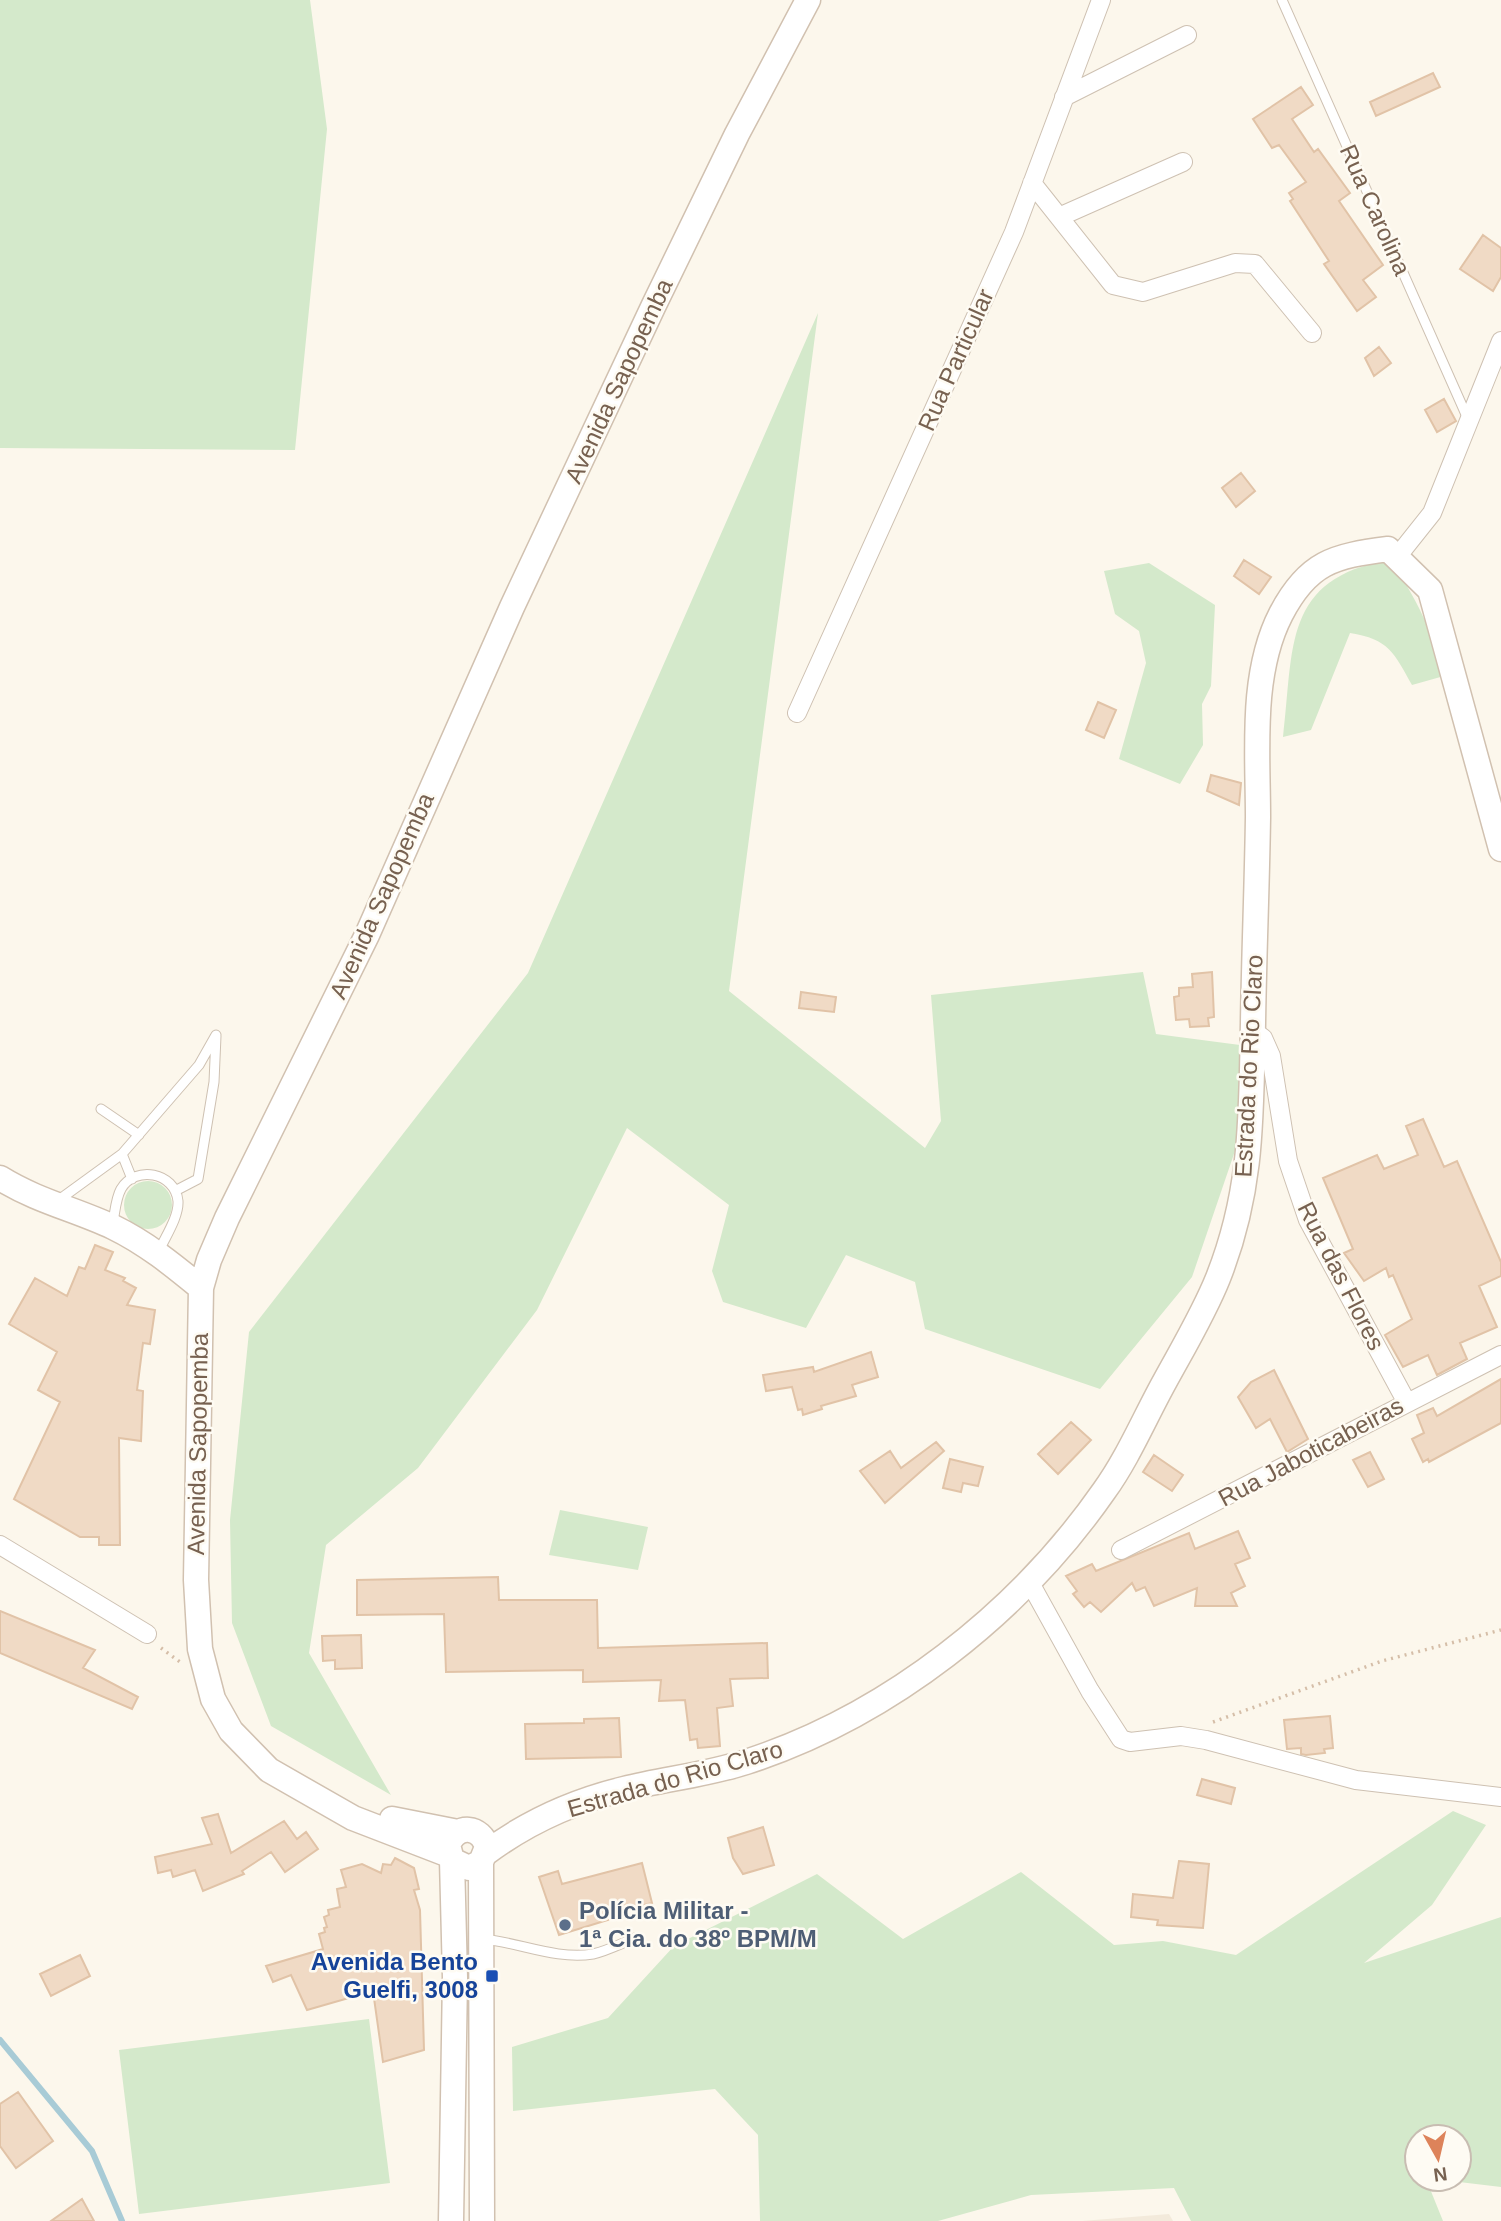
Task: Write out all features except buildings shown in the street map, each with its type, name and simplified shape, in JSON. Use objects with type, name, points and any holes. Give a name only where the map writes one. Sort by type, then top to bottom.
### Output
[{"type":"main road","name":"Avenida Sapopemba","points":[[451,1858],[353,1818],[269,1770],[253,1756],[221,1717],[207,1682],[200,1649],[196,1580],[201,1288],[209,1260],[227,1218],[367,935],[512,607],[653,307],[808,0]]},
{"type":"main road","name":"Estrada do Rio Claro","points":[[484,1857],[506,1838],[541,1819],[623,1789],[744,1763],[854,1717],[896,1690],[961,1641],[1029,1581],[1105,1490],[1218,1278],[1249,1168],[1258,732],[1265,657],[1279,617],[1298,586],[1321,566],[1343,554],[1388,549],[1397,557]]},
{"type":"main road","points":[[1397,557],[1430,590],[1501,849]]},
{"type":"main road","points":[[0,1178],[52,1205],[112,1227],[158,1253],[201,1288]]},
{"type":"main road","name":"Avenida Sapopemba","points":[[317,1798],[413,1825],[466,1831]]},
{"type":"main road","name":"Estrada do Rio Claro","points":[[466,1831],[541,1819]]},
{"type":"main road","points":[[452,2221],[455,1978],[451,1858],[448,1844],[466,1831],[483,1837],[484,1857],[482,2221]]},
{"type":"main road","points":[[451,1858],[469,1868],[484,1857]]},
{"type":"street","name":"Rua Particular","points":[[797,713],[1008,245],[1101,0]]},
{"type":"street","points":[[1064,97],[1187,35]]},
{"type":"street","points":[[1059,217],[1183,162]]},
{"type":"street","points":[[1032,183],[1113,285],[1143,292],[1235,263],[1255,264],[1312,333]]},
{"type":"street","points":[[1397,557],[1432,513],[1501,341]]},
{"type":"street","name":"Rua das Flores","points":[[1252,1030],[1263,1038],[1271,1056],[1288,1161],[1308,1220],[1406,1401]]},
{"type":"street","name":"Rua Jaboticabeiras","points":[[1121,1550],[1406,1401],[1501,1355]]},
{"type":"street","points":[[0,1545],[148,1634]]},
{"type":"street","points":[[1029,1581],[1090,1691],[1121,1739],[1130,1742],[1181,1736],[1206,1740],[1356,1780],[1501,1797]]},
{"type":"lane","name":"Rua Carolina","points":[[1282,0],[1469,420]]},
{"type":"lane","points":[[52,1205],[122,1154],[199,1065],[216,1035],[214,1082],[198,1178],[175,1191]]},
{"type":"lane","points":[[101,1110],[139,1135]]},
{"type":"lane","points":[[122,1154],[132,1179]]},
{"type":"lane","points":[[112,1227],[121,1190],[132,1179],[151,1174],[161,1177],[175,1191],[177,1211],[158,1253]]},
{"type":"lane","points":[[482,1939],[525,1945],[554,1954],[594,1954],[635,1938]]},
{"type":"path","points":[[1212,1723],[1382,1661],[1501,1630]]},
{"type":"path","points":[[148,1634],[159,1647],[207,1682]]},
{"type":"shaded area","points":[[1169,2214],[1173,2221],[1082,2221]]},
{"type":"green space","points":[[0,0],[310,0],[327,129],[295,450],[0,448]]},
{"type":"green space","points":[[818,313],[729,991],[925,1148],[941,1121],[931,995],[1143,972],[1156,1034],[1240,1045],[1237,1145],[1192,1277],[1100,1389],[925,1329],[915,1282],[846,1255],[806,1328],[723,1302],[712,1271],[729,1205],[627,1128],[537,1310],[418,1468],[326,1545],[309,1653],[391,1795],[271,1726],[232,1623],[230,1520],[249,1332],[528,973]]},
{"type":"green space","points":[[1390,560],[1423,615],[1444,676],[1412,685],[1389,649],[1374,639],[1350,633],[1311,730],[1283,737],[1293,647],[1300,622],[1312,600],[1329,583],[1355,569]]},
{"type":"green space","points":[[1149,563],[1215,605],[1211,686],[1202,704],[1203,745],[1180,784],[1119,759],[1146,663],[1139,631],[1115,614],[1104,571]]},
{"type":"green space","points":[[148,1181],[165,1188],[172,1205],[165,1222],[148,1229],[131,1222],[124,1205],[131,1188]]},
{"type":"green space","points":[[560,1510],[648,1527],[638,1570],[549,1555]]},
{"type":"green space","points":[[1453,1811],[1486,1825],[1432,1905],[1364,1963],[1501,1917],[1501,2187],[1473,2184],[1473,2123],[1403,2123],[1403,2193],[1432,2193],[1443,2221],[1191,2221],[1174,2188],[1031,2195],[938,2221],[760,2221],[758,2135],[715,2089],[513,2111],[512,2047],[608,2018],[674,1946],[817,1874],[903,1939],[1021,1872],[1114,1945],[1163,1941],[1236,1955]]},
{"type":"green space","points":[[369,2019],[390,2183],[139,2214],[119,2050]]},
{"type":"waterway","points":[[0,2040],[92,2151],[122,2221]]},
{"type":"place","name":"Polícia Militar - 1ª Cia. do 38º BPM/M","points":[[565,1925]]},
{"type":"place","name":"Avenida Bento Guelfi, 3008","points":[[492,1976]]}]
